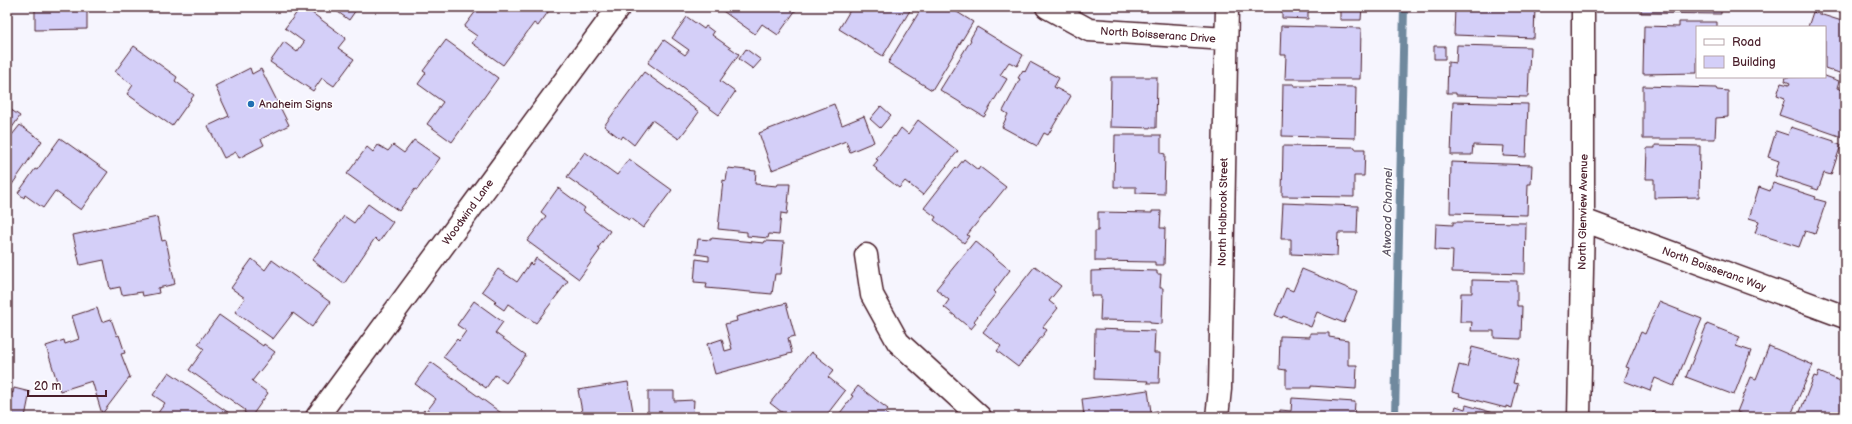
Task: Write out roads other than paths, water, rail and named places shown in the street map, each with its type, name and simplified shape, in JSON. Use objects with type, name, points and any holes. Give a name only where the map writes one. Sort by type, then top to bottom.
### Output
[{"type":"street","name":"Woodwind Lane","points":[[317,417],[619,7]]},
{"type":"street","name":"North Boisseranc Drive","points":[[1047,7],[1089,30],[1226,39]]},
{"type":"street","name":"North Holbrook Street","points":[[1217,417],[1220,389],[1227,7]]},
{"type":"street","name":"North Glenview Avenue","points":[[1579,417],[1583,220],[1583,7]]},
{"type":"street","name":"North Boisseranc Way","points":[[1583,220],[1843,310]]},
{"type":"street","points":[[866,255],[872,295],[898,342],[980,417]]},
{"type":"waterway","name":"Atwood Channel","points":[[1395,417],[1404,7]]},
{"type":"place","name":"Anaheim Signs","points":[[251,104]]}]
